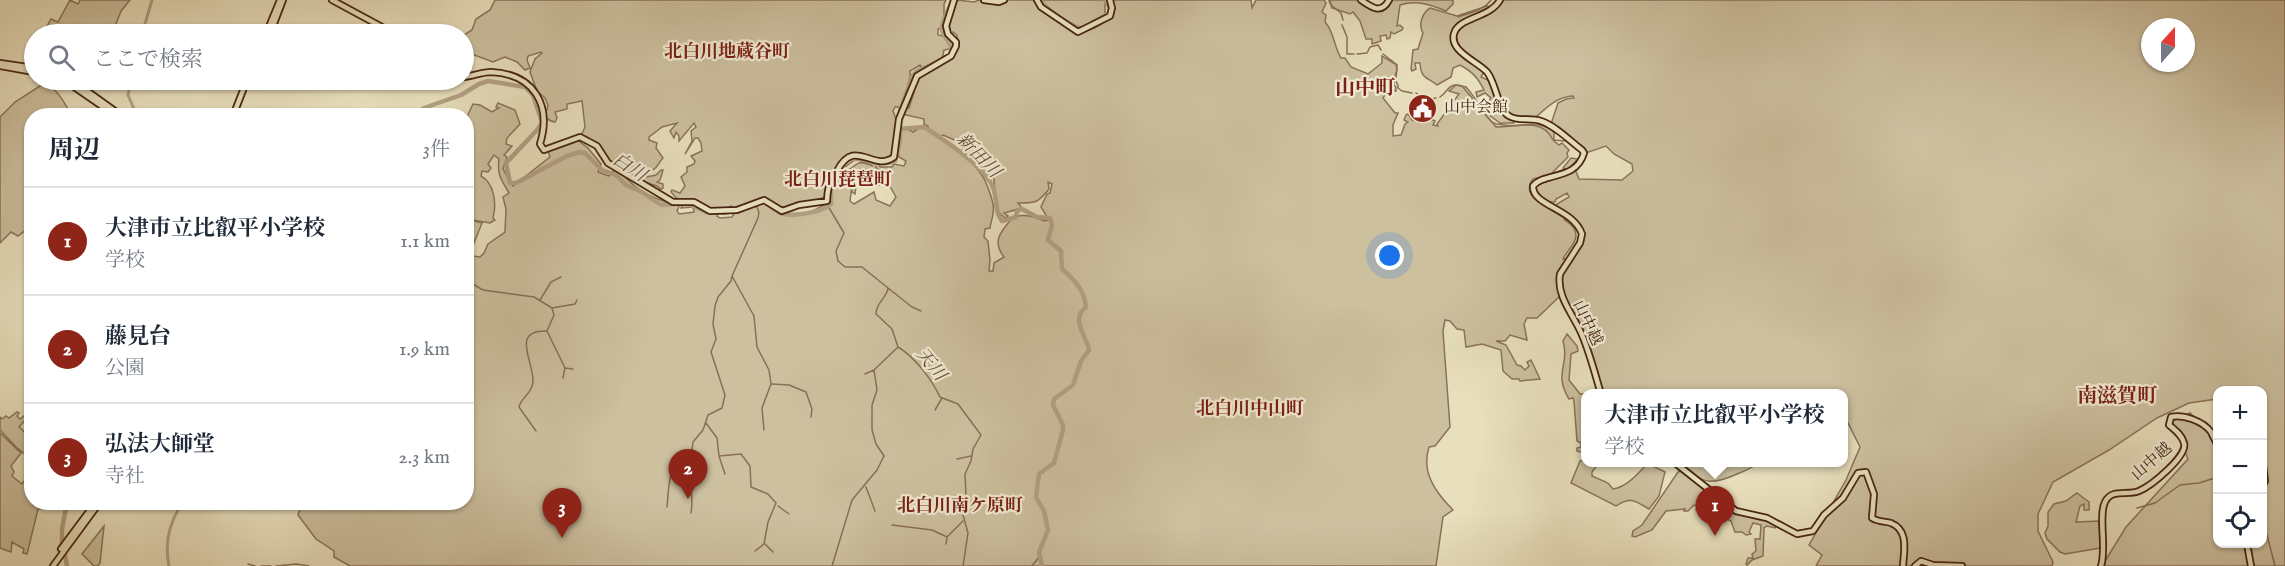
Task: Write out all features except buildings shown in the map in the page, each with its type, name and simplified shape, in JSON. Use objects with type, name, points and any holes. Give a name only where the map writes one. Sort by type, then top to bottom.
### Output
[{"type":"main road","points":[[272,24],[282,0]]},
{"type":"main road","points":[[332,0],[377,24]]},
{"type":"main road","points":[[474,75],[491,72],[507,75],[533,88],[538,95],[546,123],[540,144],[544,150],[580,137],[597,146],[608,163],[673,202],[694,202],[710,211],[728,211],[764,200],[785,211],[799,205],[826,201],[829,182],[836,174],[842,160],[850,156],[857,155],[884,161],[894,157],[899,119],[917,75],[951,56],[956,46],[946,26],[954,0]]},
{"type":"main road","points":[[984,0],[999,2],[1004,0]]},
{"type":"main road","points":[[1037,0],[1041,7],[1078,32],[1110,16],[1112,8],[1110,0]]},
{"type":"main road","points":[[1361,0],[1373,9],[1387,4],[1389,0]]},
{"type":"main road","name":"山中越","points":[[1500,0],[1492,9],[1459,27],[1454,35],[1455,43],[1461,53],[1474,60],[1488,73],[1504,112],[1508,116],[1548,124],[1584,153],[1582,159],[1567,172],[1538,180],[1533,190],[1538,199],[1570,217],[1582,234],[1580,243],[1560,274],[1559,280],[1562,298],[1582,335],[1600,389]]},
{"type":"main road","points":[[0,65],[24,69]]},
{"type":"main road","points":[[78,90],[104,108]]},
{"type":"main road","points":[[84,90],[110,108]]},
{"type":"main road","points":[[237,108],[245,90]]},
{"type":"main road","name":"山中越","points":[[2101,566],[2104,552],[2103,507],[2106,499],[2115,493],[2134,493],[2146,487],[2183,454],[2185,445],[2183,439],[2169,425],[2168,421],[2171,417],[2192,419],[2207,428],[2214,440]]},
{"type":"main road","points":[[1681,467],[1727,506],[1741,513],[1767,518],[1797,534],[1813,531],[1824,515],[1840,502],[1858,473],[1866,472],[1875,494],[1872,518],[1890,523],[1898,527],[1902,533],[1903,566]]},
{"type":"main road","points":[[51,566],[92,510]]},
{"type":"main road","points":[[2248,548],[2251,566]]},
{"type":"main road","points":[[1915,566],[1921,561],[1962,566]]},
{"type":"shaded area","points":[[70,0],[78,4],[80,0],[130,0],[121,11],[116,24],[48,24],[51,19],[58,22]]},
{"type":"shaded area","points":[[495,0],[946,0],[944,15],[947,18],[938,29],[938,35],[946,34],[955,44],[944,50],[942,60],[922,68],[920,65],[910,71],[910,74],[915,76],[913,78],[910,76],[908,84],[911,85],[907,88],[901,110],[895,107],[893,111],[897,122],[894,154],[891,158],[883,160],[849,155],[826,185],[825,200],[784,210],[766,199],[734,210],[731,206],[728,210],[710,210],[694,201],[679,201],[671,192],[672,190],[680,193],[685,186],[681,177],[687,172],[687,167],[695,161],[691,156],[702,151],[701,143],[698,138],[695,138],[685,154],[692,141],[691,131],[696,127],[694,123],[679,141],[676,132],[674,138],[670,131],[677,123],[662,127],[649,137],[649,140],[657,143],[656,148],[663,158],[647,177],[663,170],[657,182],[663,184],[663,188],[641,181],[641,177],[611,163],[599,146],[581,136],[585,127],[582,101],[567,104],[567,109],[555,112],[557,118],[555,122],[548,119],[544,112],[548,105],[545,98],[537,91],[530,72],[535,59],[541,52],[528,56],[530,68],[525,70],[517,62],[505,57],[493,62],[474,55],[474,24],[476,19],[490,10]]},
{"type":"shaded area","points":[[957,0],[974,2],[979,0],[1107,0],[1105,16],[1078,29],[1064,22],[1080,33],[1098,26],[1108,18],[1113,7],[1112,0],[1251,0],[1252,8],[1256,0],[1324,0],[1326,3],[1322,12],[1326,15],[1325,22],[1341,58],[1345,58],[1351,67],[1368,74],[1382,63],[1382,56],[1397,65],[1396,81],[1393,84],[1396,91],[1392,91],[1390,87],[1383,98],[1395,113],[1398,113],[1393,125],[1393,136],[1401,135],[1408,122],[1404,120],[1408,114],[1412,120],[1421,122],[1428,118],[1435,121],[1433,125],[1438,126],[1437,124],[1459,94],[1449,91],[1456,85],[1466,87],[1487,117],[1495,123],[1512,126],[1536,124],[1554,132],[1554,141],[1559,145],[1562,143],[1569,150],[1568,157],[1551,174],[1565,169],[1563,168],[1571,158],[1578,159],[1566,171],[1533,179],[1529,187],[1535,199],[1566,216],[1564,219],[1575,231],[1574,243],[1563,259],[1567,259],[1557,277],[1559,297],[1537,318],[1527,318],[1524,324],[1527,340],[1510,335],[1505,341],[1496,341],[1506,345],[1517,365],[1525,370],[1529,366],[1527,362],[1531,360],[1540,379],[1520,381],[1512,379],[1503,371],[1501,350],[1482,344],[1466,347],[1464,330],[1457,329],[1450,321],[1445,320],[1443,331],[1450,427],[1435,446],[1429,447],[1427,465],[1435,489],[1453,510],[1443,517],[1436,566],[350,566],[334,557],[334,551],[316,539],[298,515],[300,510],[474,510],[474,256],[480,257],[488,244],[505,232],[506,209],[503,197],[509,193],[500,177],[499,159],[494,155],[488,164],[491,168],[488,172],[482,171],[481,176],[492,188],[495,206],[493,218],[495,220],[490,223],[474,220],[474,108],[471,108],[473,104],[492,112],[499,108],[496,107],[498,103],[515,110],[520,124],[507,138],[506,144],[512,146],[504,155],[507,157],[503,169],[513,186],[550,157],[548,151],[576,139],[588,148],[601,164],[598,172],[609,176],[615,169],[618,170],[647,194],[660,200],[680,204],[677,211],[679,214],[694,212],[693,207],[681,208],[683,204],[692,203],[720,212],[717,216],[720,218],[732,217],[735,212],[762,201],[791,216],[809,213],[828,203],[830,187],[837,177],[858,163],[873,166],[856,159],[879,164],[880,167],[892,167],[894,164],[904,166],[906,161],[899,157],[898,151],[900,129],[906,128],[913,132],[924,125],[929,127],[924,124],[924,119],[902,114],[906,107],[909,108],[914,92],[912,90],[922,75],[951,57],[957,50],[957,35],[953,32],[951,34],[948,28]],"holes":[[[943,135],[959,142],[969,159],[940,137]],[[970,160],[994,179],[996,210],[1005,218],[1008,216],[1004,213],[1022,208],[1018,203],[1032,203],[1041,198],[1049,189],[1048,182],[1052,184],[1050,193],[1047,194],[1041,206],[1048,220],[1025,216],[1013,217],[1002,231],[998,241],[1004,257],[994,263],[993,271],[989,271],[988,241],[984,237],[985,229],[990,228],[994,211],[993,202],[984,178]],[[875,166],[885,178],[881,180],[866,171],[856,176],[852,183],[853,178],[860,169],[866,169],[882,178]],[[866,180],[873,182],[876,186],[888,183],[896,197],[890,206],[876,200],[874,192],[854,204],[850,201],[852,186],[852,192],[855,194],[856,186]]]},
{"type":"shaded area","points":[[1329,0],[1360,0],[1371,9],[1376,10],[1390,0],[1453,0],[1453,4],[1446,11],[1423,3],[1400,5],[1397,26],[1400,25],[1402,30],[1394,34],[1391,32],[1390,38],[1387,39],[1386,35],[1380,36],[1381,41],[1372,44],[1372,39],[1366,39],[1360,21],[1353,12],[1350,14],[1332,8]]},
{"type":"shaded area","points":[[1501,0],[2285,0],[2285,566],[2102,566],[2126,527],[2188,459],[2172,421],[2190,413],[2213,436],[2213,548],[2267,548],[2267,386],[2213,386],[2213,400],[2189,403],[2157,418],[2109,450],[2053,482],[2038,514],[2038,531],[2053,562],[2052,566],[1816,566],[1822,555],[1809,545],[1846,480],[1860,447],[1848,423],[1848,389],[1602,389],[1588,343],[1567,302],[1562,280],[1569,261],[1582,246],[1583,229],[1556,206],[1569,197],[1567,193],[1555,202],[1551,202],[1542,199],[1533,188],[1539,182],[1559,178],[1575,169],[1579,179],[1622,180],[1633,171],[1632,164],[1614,154],[1606,146],[1586,153],[1551,124],[1558,103],[1574,98],[1573,96],[1557,100],[1535,118],[1517,118],[1507,112],[1492,76],[1462,51],[1456,41],[1456,35],[1462,25],[1493,11]]},
{"type":"shaded area","points":[[1487,6],[1491,7],[1458,24],[1453,43],[1484,72],[1481,77],[1490,81],[1505,115],[1514,120],[1514,123],[1500,123],[1489,115],[1487,104],[1491,98],[1485,93],[1477,97],[1476,92],[1484,90],[1482,86],[1472,73],[1460,65],[1453,68],[1451,77],[1437,85],[1423,75],[1420,63],[1415,63],[1416,69],[1412,71],[1411,69],[1413,50],[1418,49],[1423,33],[1422,19],[1427,10],[1430,8],[1457,16]]},
{"type":"shaded area","points":[[34,90],[54,90],[68,108],[24,108],[24,231],[18,236],[11,232],[0,243],[0,117],[15,102]]},
{"type":"shaded area","points":[[850,159],[856,159],[841,170]]},
{"type":"shaded area","points":[[474,221],[482,223],[474,243]]},
{"type":"shaded area","points":[[1567,334],[1577,346],[1578,351],[1571,354],[1569,380],[1581,394],[1581,443],[1577,441],[1574,401],[1573,398],[1569,399],[1562,382],[1565,357],[1563,341]]},
{"type":"shaded area","points":[[17,412],[20,419],[24,416],[24,421],[19,427],[24,431],[24,453],[0,430],[0,417],[9,418]]},
{"type":"shaded area","points":[[0,433],[21,453],[11,466],[14,472],[12,476],[22,484],[24,481],[24,510],[38,510],[27,554],[23,553],[24,549],[12,542],[11,552],[0,548]]},
{"type":"shaded area","points":[[1580,461],[1581,467],[1596,467],[1592,476],[1608,483],[1613,489],[1627,483],[1644,467],[1655,467],[1665,472],[1659,496],[1649,509],[1629,500],[1616,506],[1571,483]]},
{"type":"shaded area","points":[[1683,467],[1751,467],[1718,481],[1699,478]]},
{"type":"shaded area","points":[[1682,471],[1730,509],[1771,522],[1776,526],[1775,528],[1767,526],[1764,528],[1763,556],[1746,564],[1748,558],[1753,558],[1752,554],[1756,551],[1755,539],[1760,539],[1761,525],[1753,523],[1749,532],[1751,534],[1735,532],[1731,521],[1722,517],[1712,519],[1696,510],[1697,506],[1694,505],[1688,511],[1684,511],[1685,509],[1666,511],[1652,530],[1635,537],[1632,536],[1633,531],[1642,525],[1678,472]]},
{"type":"shaded area","points":[[2077,493],[2089,502],[2089,510],[2084,510],[2084,504],[2080,506],[2076,522],[2099,521],[2100,548],[2065,554],[2047,539],[2045,533],[2048,526],[2048,512],[2054,504],[2066,501]]},
{"type":"shaded area","points":[[104,526],[100,563],[94,566],[82,554]]},
{"type":"waterway","points":[[145,24],[152,0]]},
{"type":"waterway","name":"白川","points":[[1040,0],[1067,22],[1084,28]]},
{"type":"waterway","name":"白川","points":[[1093,22],[1110,13],[1105,0]]},
{"type":"waterway","points":[[1329,0],[1332,6],[1341,13],[1343,20]]},
{"type":"waterway","points":[[1458,17],[1480,9],[1491,0]]},
{"type":"waterway","name":"白川","points":[[952,2],[942,27],[952,52]]},
{"type":"waterway","points":[[1342,25],[1347,37],[1347,54],[1354,54]]},
{"type":"waterway","points":[[1357,54],[1367,53],[1370,47],[1378,45],[1381,50]]},
{"type":"waterway","points":[[1383,54],[1396,64],[1397,84]]},
{"type":"waterway","name":"白川","points":[[897,120],[912,77],[917,71],[935,63]]},
{"type":"waterway","name":"白川","points":[[474,87],[488,81],[525,87],[533,95],[542,122],[506,163],[510,183],[516,183],[567,156],[580,152],[585,153],[602,170],[616,175],[626,185],[642,192],[661,205],[687,203],[706,212],[726,213]]},
{"type":"waterway","points":[[1398,85],[1402,91],[1412,93]]},
{"type":"waterway","points":[[1440,97],[1451,86],[1462,86],[1496,127],[1536,126],[1543,128],[1553,140],[1566,141],[1572,146]]},
{"type":"waterway","points":[[129,90],[128,95],[134,108]]},
{"type":"waterway","name":"白川","points":[[424,108],[469,90]]},
{"type":"waterway","points":[[1416,93],[1426,100],[1436,98]]},
{"type":"waterway","name":"白川","points":[[850,159],[878,163],[895,161],[900,141],[900,123]]},
{"type":"waterway","name":"新田川","points":[[900,129],[924,127],[951,145],[980,169],[992,185],[1002,221],[1016,217],[1017,211],[1022,209],[1037,217],[1050,218],[1052,225],[1048,240],[1061,251],[1062,269],[1075,281],[1083,295],[1086,307],[1081,312],[1079,322],[1089,350],[1081,361],[1073,385],[1054,399],[1053,405],[1063,425],[1063,430],[1054,463],[1039,474],[1036,497],[1044,511],[1048,530],[1039,552],[1042,566]]},
{"type":"waterway","name":"白川","points":[[771,206],[779,213],[789,215],[821,210],[831,204],[831,188],[839,179],[843,164]]},
{"type":"waterway","points":[[756,205],[759,212],[758,218],[732,276],[754,316],[757,347],[769,370],[771,384],[762,408],[764,430]]},
{"type":"waterway","name":"天川","points":[[828,206],[844,233],[836,251],[838,261],[845,267],[862,267],[888,288],[876,314],[892,329],[898,347],[922,369],[940,397],[958,404],[981,435],[973,449],[965,474],[966,496],[963,515],[968,533],[963,566]]},
{"type":"waterway","points":[[691,513],[691,493],[686,458],[692,450],[693,442],[703,430],[708,415],[722,408],[725,395],[711,352],[716,339],[713,324],[718,297],[731,281],[732,276]]},
{"type":"waterway","points":[[540,300],[551,282],[561,277]]},
{"type":"waterway","points":[[474,285],[483,290],[534,297],[552,308],[554,315],[547,331],[565,368],[563,378]]},
{"type":"waterway","points":[[888,288],[912,307],[921,311]]},
{"type":"waterway","points":[[552,308],[575,304],[577,300]]},
{"type":"waterway","points":[[536,431],[519,407],[533,382],[526,348],[527,341],[529,336],[536,332],[547,331]]},
{"type":"waterway","points":[[865,374],[874,370],[897,348]]},
{"type":"waterway","points":[[565,368],[573,369]]},
{"type":"waterway","points":[[832,566],[852,500],[877,470],[884,456],[876,444],[872,430],[872,405],[877,390],[874,370]]},
{"type":"waterway","points":[[772,384],[789,385],[806,392],[812,409],[811,417]]},
{"type":"waterway","points":[[935,410],[942,398]]},
{"type":"waterway","points":[[706,423],[717,438],[719,456],[725,474]]},
{"type":"waterway","points":[[719,456],[741,454],[750,466],[751,487],[768,494],[776,503],[768,522],[764,544],[755,551]]},
{"type":"waterway","points":[[957,459],[971,456]]},
{"type":"waterway","points":[[667,507],[672,472],[675,466],[686,458]]},
{"type":"waterway","points":[[2137,508],[2155,503],[2180,485],[2213,479]]},
{"type":"waterway","points":[[866,487],[875,511]]},
{"type":"waterway","points":[[778,506],[789,514]]},
{"type":"waterway","name":"白川","points":[[62,544],[66,510]]},
{"type":"waterway","points":[[169,566],[167,549],[169,532],[178,510]]},
{"type":"waterway","points":[[892,525],[932,530],[947,537],[963,521]]},
{"type":"waterway","points":[[2267,535],[2275,566]]},
{"type":"waterway","points":[[946,544],[947,537]]},
{"type":"waterway","points":[[765,544],[773,552]]},
{"type":"waterway","name":"白川","points":[[65,555],[67,566]]},
{"type":"waterway","points":[[1032,566],[1039,557]]},
{"type":"waterway","points":[[248,564],[255,566]]},
{"type":"waterway","points":[[276,566],[296,564],[309,566]]},
{"type":"waterway","points":[[261,566],[271,566]]},
{"type":"place","name":"山中会館","points":[[1423,108]]},
{"type":"place","name":"藤見台","points":[[688,499]]},
{"type":"place","name":"大津市立比叡平小学校","points":[[1715,536]]},
{"type":"place","name":"弘法大師堂","points":[[562,538]]},
{"type":"district","name":"北白川地蔵谷町","points":[[727,52]]},
{"type":"district","name":"山中町","points":[[1365,88]]},
{"type":"district","name":"北白川琵琶町","points":[[838,180]]},
{"type":"district","name":"南滋賀町","points":[[2117,396]]},
{"type":"district","name":"北白川中山町","points":[[1250,409]]},
{"type":"district","name":"北白川南ケ原町","points":[[960,506]]}]
